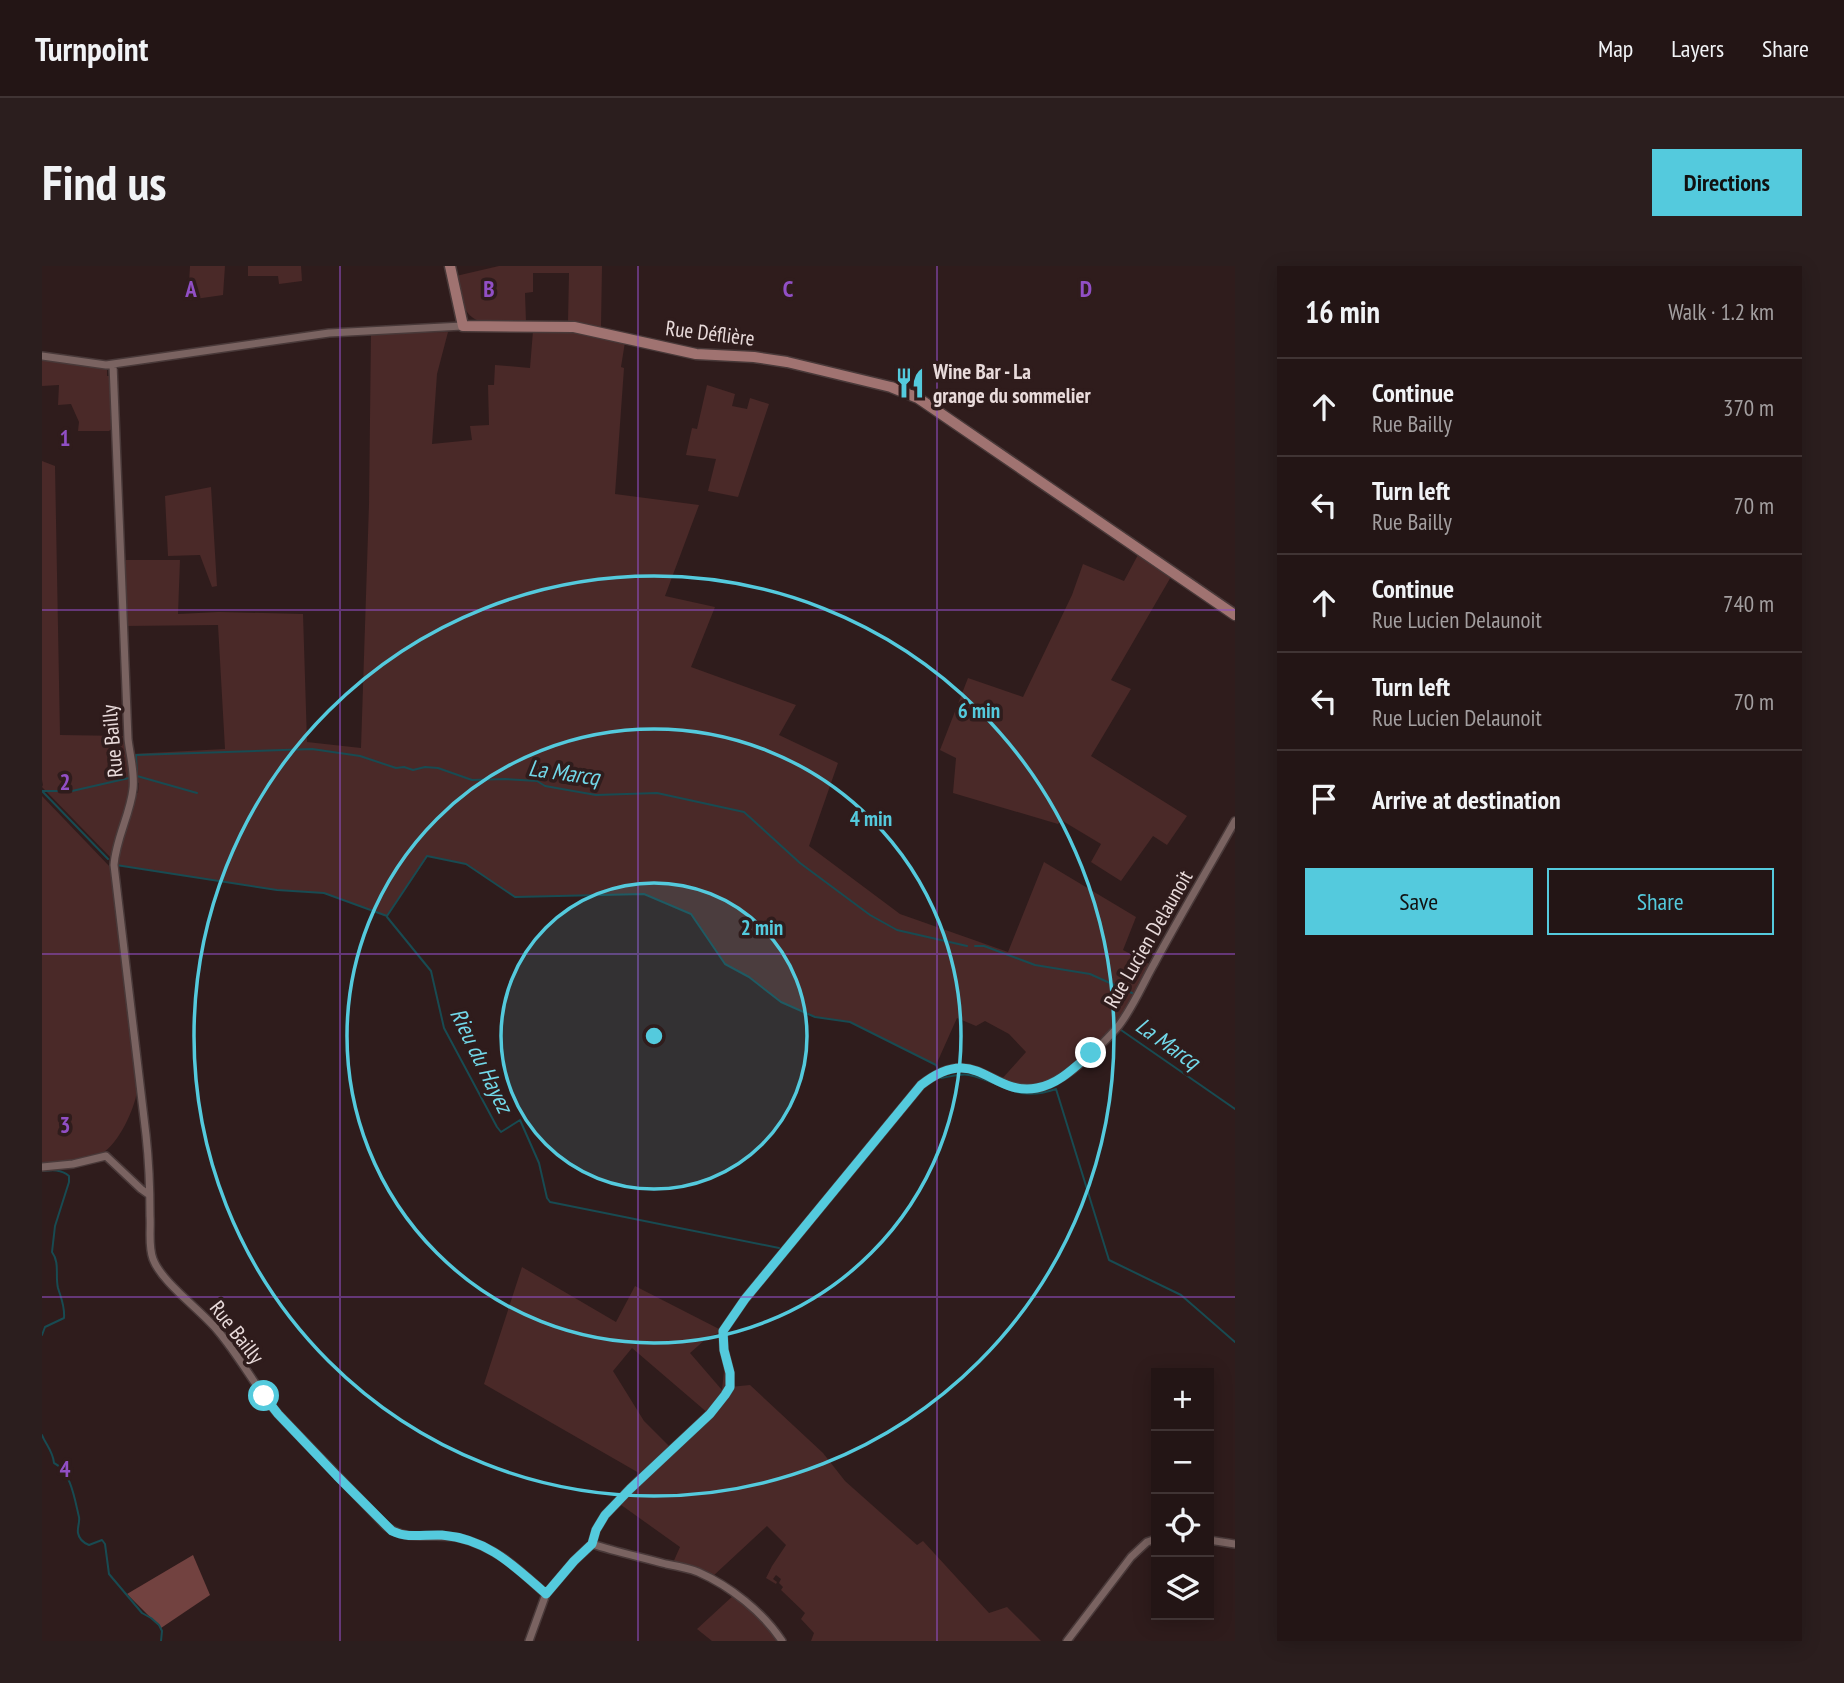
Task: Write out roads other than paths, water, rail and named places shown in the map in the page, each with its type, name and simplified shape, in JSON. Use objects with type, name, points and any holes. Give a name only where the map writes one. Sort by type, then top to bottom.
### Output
[{"type":"street","points":[[450,266],[463,326]]},
{"type":"street","name":"Rue Déflière","points":[[42,356],[106,365],[328,333],[463,326],[574,327],[696,354],[766,358],[898,389],[918,398],[1235,615]]},
{"type":"street","name":"Rue Bailly","points":[[114,364],[125,685],[128,739],[134,778],[131,803],[117,844],[114,865],[150,1172],[148,1194],[151,1251],[158,1267],[220,1332],[269,1403],[386,1526],[398,1534],[448,1536],[474,1543],[510,1562],[546,1594]]},
{"type":"street","name":"Rue Lucien Delaunoit","points":[[592,1544],[605,1515],[710,1414],[725,1395],[730,1387],[730,1373],[724,1350],[723,1331],[745,1299],[921,1085],[943,1071],[967,1068],[1011,1085],[1036,1088],[1059,1079],[1080,1063],[1117,1028],[1235,821]]},
{"type":"street","points":[[42,1167],[73,1164],[106,1156],[148,1194]]},
{"type":"street","points":[[1067,1641],[1131,1557],[1151,1541]]},
{"type":"street","points":[[1214,1541],[1235,1545]]},
{"type":"street","points":[[529,1641],[546,1594],[592,1544],[704,1575],[751,1606],[782,1641]]},
{"type":"waterway","name":"La Marcq","points":[[197,793],[137,776],[136,755],[312,749],[360,756],[396,768],[438,768],[472,780],[537,781],[545,786],[596,795],[657,793],[744,812],[800,863],[870,915],[897,930],[967,946]]},
{"type":"waterway","name":"La Marcq","points":[[42,791],[72,791],[129,778]]},
{"type":"waterway","points":[[42,791],[108,859]]},
{"type":"waterway","points":[[116,865],[277,890],[324,893],[387,916],[427,856],[466,864],[515,897],[644,894],[691,914],[725,964],[749,977],[781,1002],[815,1017],[850,1022],[936,1065],[938,1070]]},
{"type":"waterway","name":"Rieu du Hayez","points":[[387,917],[431,971],[444,1028],[497,1127],[501,1132],[520,1120],[539,1163],[550,1202],[779,1248]]},
{"type":"waterway","name":"La Marcq","points":[[975,946],[984,946],[1035,965],[1090,974],[1132,993]]},
{"type":"waterway","name":"La Marcq","points":[[1121,1030],[1235,1109]]},
{"type":"waterway","points":[[941,1078],[969,1075],[1030,1094],[1056,1089],[1109,1260],[1181,1295],[1235,1342]]},
{"type":"waterway","points":[[42,1171],[60,1171],[69,1176],[55,1226],[52,1252],[56,1260],[57,1283],[64,1318],[45,1327],[42,1335]]},
{"type":"waterway","points":[[42,1435],[54,1463],[65,1473],[71,1487],[79,1517],[79,1537],[89,1545],[102,1540],[105,1544],[109,1574],[142,1613],[159,1625],[162,1631],[161,1641]]},
{"type":"place","name":"Wine Bar - La grange du sommelier","points":[[910,383]]}]
